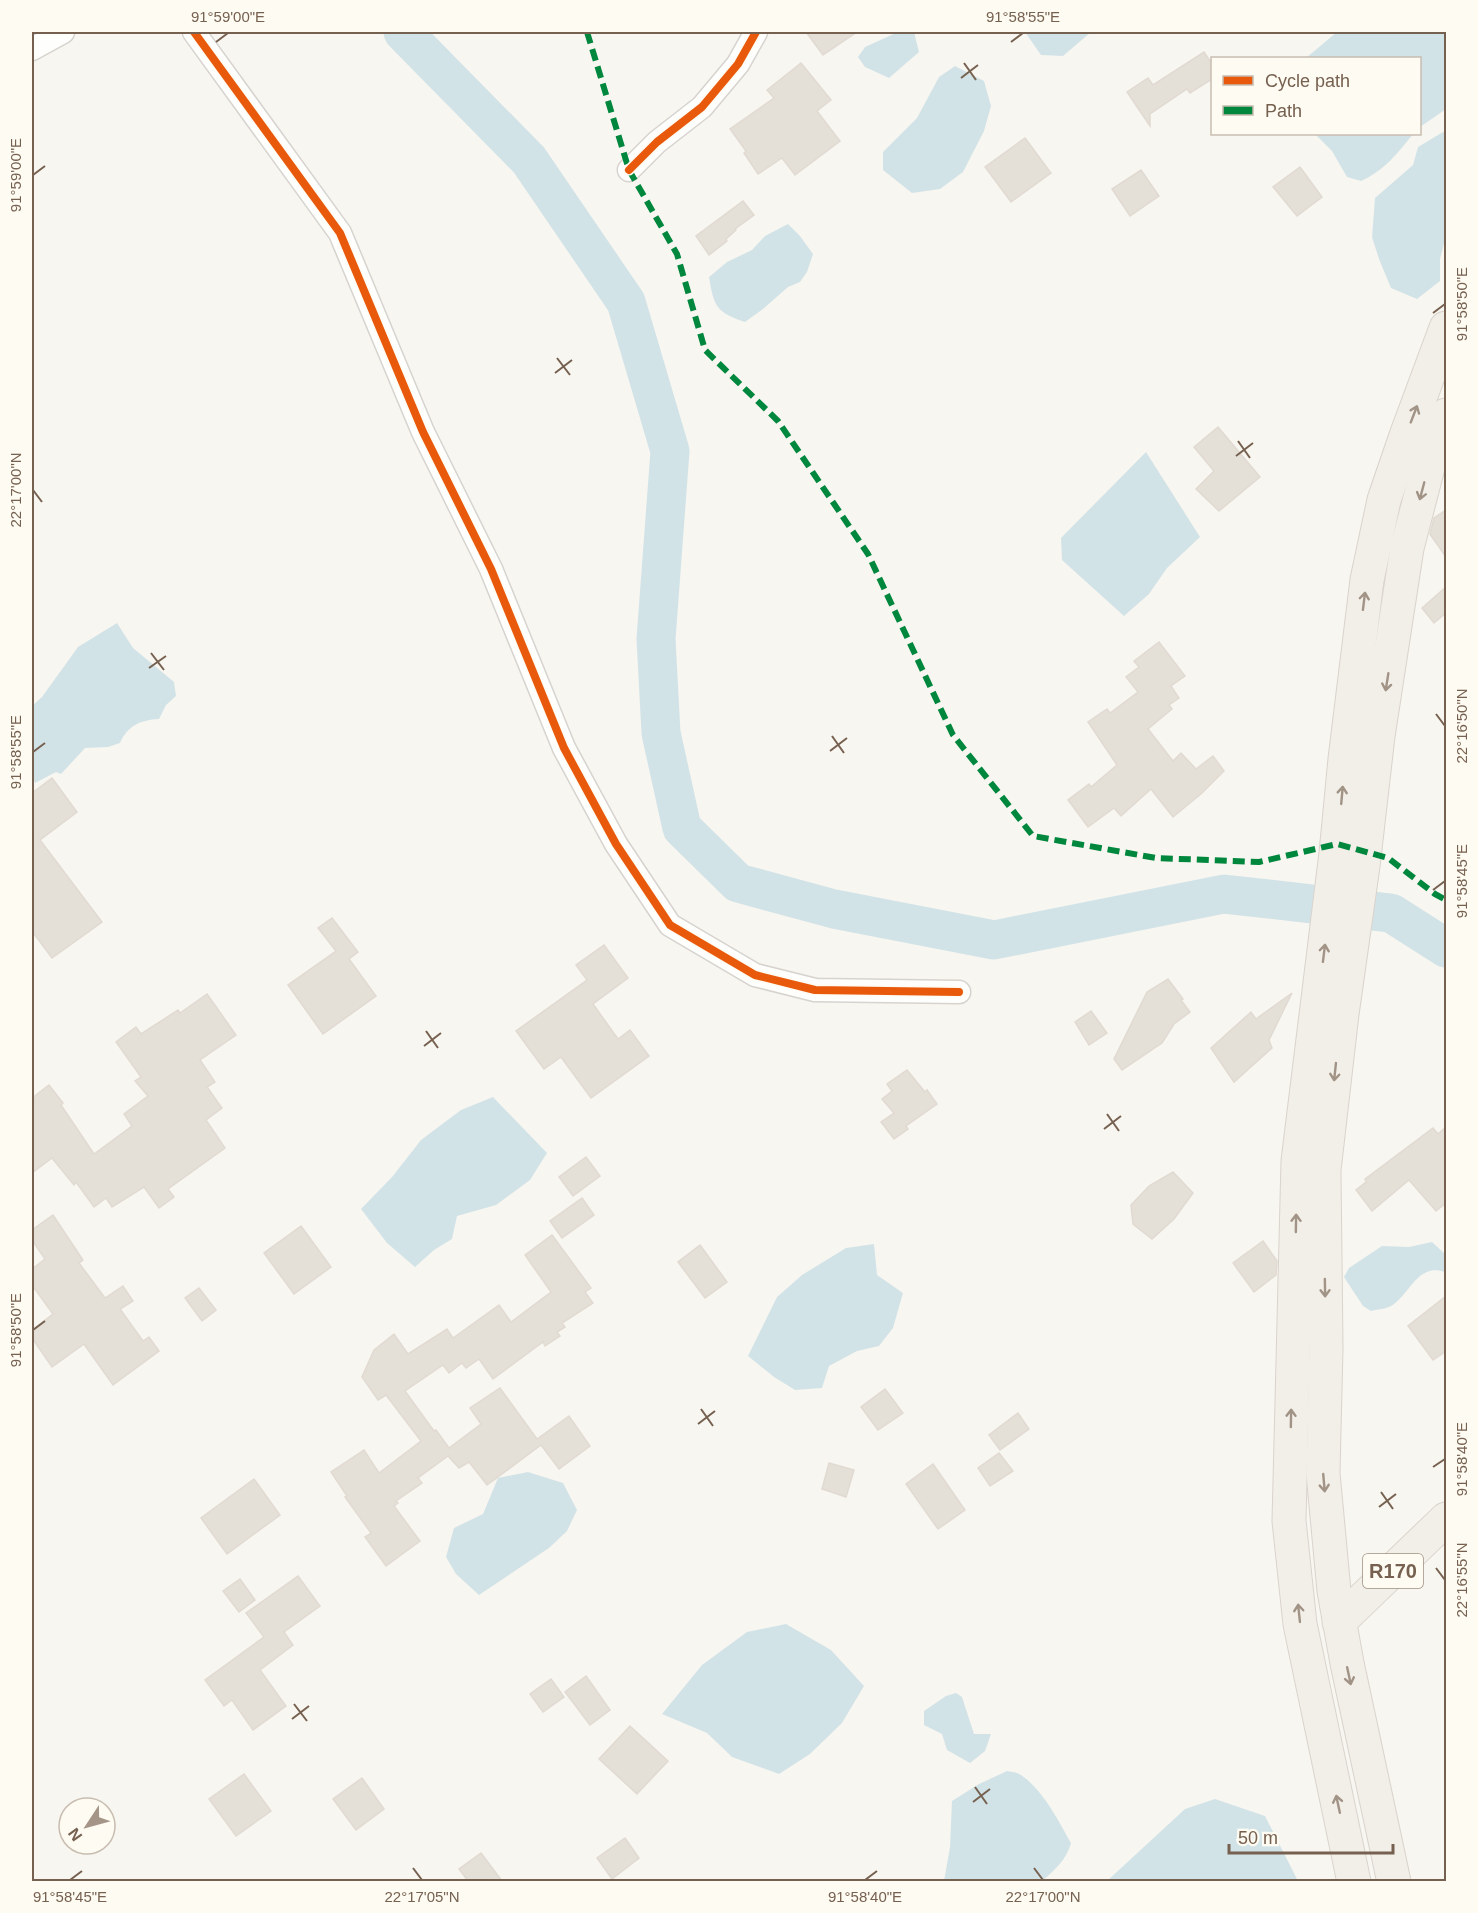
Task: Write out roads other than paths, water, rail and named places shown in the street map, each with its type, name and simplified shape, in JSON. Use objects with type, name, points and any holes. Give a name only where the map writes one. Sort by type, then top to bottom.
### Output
[{"type":"main road","points":[[1349,860],[1346,748],[1367,580],[1384,500],[1446,328]]},
{"type":"main road","points":[[1354,1881],[1300,1624],[1289,1521],[1298,1161],[1329,1013],[1349,860],[1378,736],[1407,549],[1432,452],[1446,415]]},
{"type":"main road","points":[[1329,1013],[1324,1170],[1326,1348],[1323,1473],[1334,1591],[1347,1663],[1394,1881]]},
{"type":"main road","name":"R170","points":[[1340,1622],[1446,1519]]},
{"type":"street","points":[[32,49],[63,32]]},
{"type":"street","points":[[194,32],[340,233],[423,432],[491,569],[564,748],[616,844],[670,925],[755,975],[815,990],[959,992]]},
{"type":"street","points":[[629,170],[657,142],[702,107],[738,64],[756,32]]},
{"type":"waterway","points":[[403,32],[529,160],[626,302],[670,451],[656,639],[661,733],[682,828],[738,883],[834,909],[994,940],[1224,894],[1391,913],[1446,948]]}]
